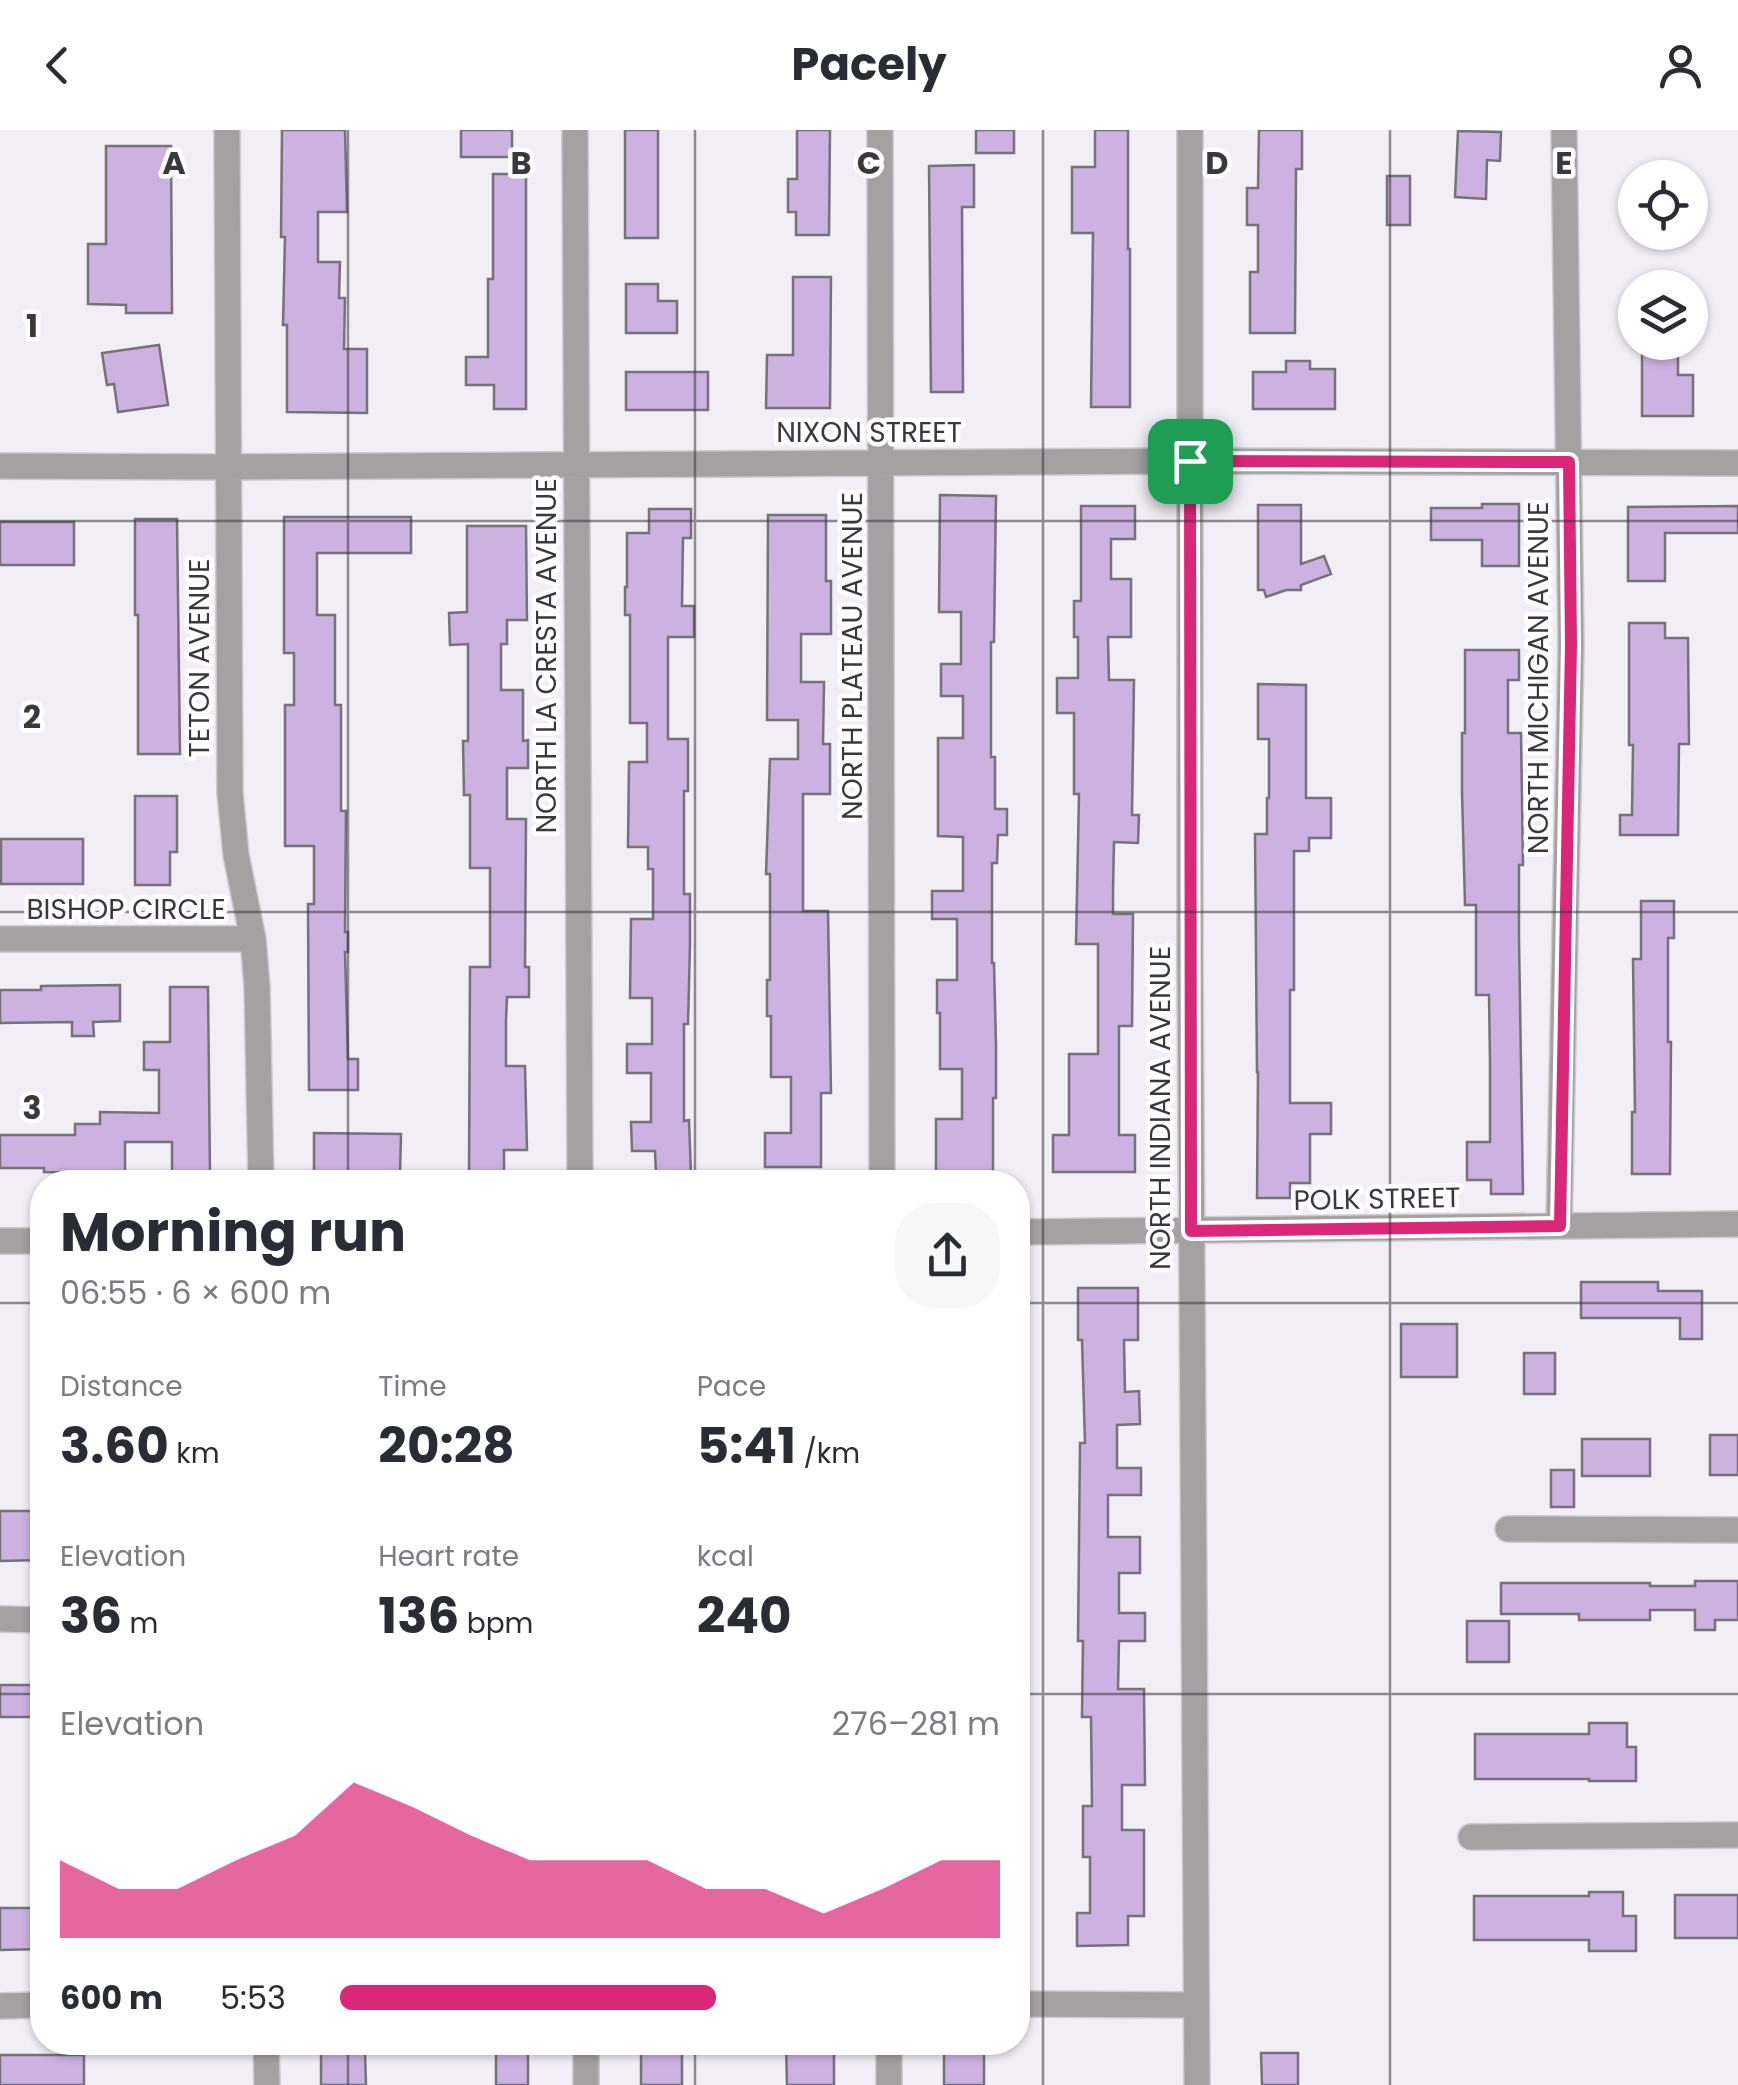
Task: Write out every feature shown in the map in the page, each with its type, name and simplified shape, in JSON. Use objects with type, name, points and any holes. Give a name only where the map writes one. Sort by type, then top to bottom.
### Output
[{"type":"street","name":"TETON AVENUE","points":[[226,130],[230,793],[257,986],[260,1170]]},
{"type":"street","name":"NORTH LA CRESTA AVENUE","points":[[575,130],[580,1170]]},
{"type":"street","name":"NORTH PLATEAU AVENUE","points":[[880,130],[882,1170]]},
{"type":"street","name":"NORTH INDIANA AVENUE","points":[[1190,130],[1196,2085]]},
{"type":"street","name":"NORTH MICHIGAN AVENUE","points":[[1560,1226],[1571,645],[1564,130]]},
{"type":"street","name":"NIXON STREET","points":[[0,466],[1738,463]]},
{"type":"street","name":"BISHOP CIRCLE","points":[[0,939],[253,939]]},
{"type":"street","name":"POLK STREET","points":[[1030,1232],[1738,1224]]},
{"type":"street","points":[[0,1241],[30,1241]]},
{"type":"street","points":[[1508,1529],[1738,1530]]},
{"type":"street","points":[[0,1620],[30,1620]]},
{"type":"street","points":[[1471,1837],[1738,1835]]},
{"type":"street","points":[[1030,2004],[1196,2004]]},
{"type":"street","points":[[0,2006],[30,2006]]},
{"type":"street","points":[[266,2055],[267,2085]]},
{"type":"street","points":[[586,2055],[586,2085]]},
{"type":"street","points":[[888,2055],[889,2085]]},
{"type":"building","points":[[282,130],[345,130],[347,212],[318,212],[318,262],[340,262],[339,298],[345,298],[344,349],[367,349],[367,413],[287,412]]},
{"type":"building","points":[[461,130],[512,130],[512,157],[461,157]]},
{"type":"building","points":[[625,130],[658,130],[658,238],[625,238]]},
{"type":"building","points":[[797,130],[830,130],[829,235],[796,235],[796,212],[788,212],[788,179],[797,179]]},
{"type":"building","points":[[976,130],[1014,130],[1014,153],[976,153]]},
{"type":"building","points":[[1095,130],[1128,130],[1130,407],[1091,407],[1093,233],[1072,233],[1072,167],[1095,167]]},
{"type":"building","points":[[1259,130],[1302,130],[1302,169],[1296,169],[1295,333],[1250,333],[1250,272],[1258,272],[1258,225],[1247,225],[1247,188],[1258,188]]},
{"type":"building","points":[[1458,131],[1501,132],[1500,161],[1487,160],[1486,199],[1455,197]]},
{"type":"building","points":[[106,146],[171,146],[172,313],[126,313],[126,305],[88,304],[88,244],[106,244]]},
{"type":"building","points":[[974,165],[974,207],[962,207],[963,392],[931,392],[929,166]]},
{"type":"building","points":[[493,174],[526,174],[526,409],[494,409],[494,385],[466,385],[466,357],[488,357]]},
{"type":"building","points":[[1387,176],[1410,176],[1410,225],[1387,225]]},
{"type":"building","points":[[793,277],[831,277],[830,408],[766,408],[767,355],[793,355]]},
{"type":"building","points":[[626,284],[658,284],[658,301],[677,301],[677,333],[626,333]]},
{"type":"building","points":[[159,345],[168,405],[118,412],[114,384],[107,385],[102,353]]},
{"type":"building","points":[[1642,360],[1678,360],[1678,375],[1693,375],[1693,416],[1642,416]]},
{"type":"building","points":[[1286,361],[1310,361],[1310,369],[1335,369],[1335,409],[1253,409],[1253,372],[1286,372]]},
{"type":"building","points":[[626,372],[708,372],[708,410],[626,410]]},
{"type":"building","points":[[940,495],[996,496],[991,757],[995,757],[995,809],[1007,809],[1007,835],[998,835],[997,863],[992,863],[996,1045],[993,1170],[936,1170],[936,1119],[962,1119],[962,1069],[940,1069],[937,1013],[937,980],[957,980],[957,919],[932,919],[932,891],[963,891],[963,837],[938,836],[938,738],[963,738],[963,696],[941,696],[941,664],[961,664],[961,612],[939,612]]},
{"type":"building","points":[[1482,504],[1519,504],[1519,566],[1482,566],[1482,540],[1431,540],[1431,508],[1482,508]]},
{"type":"building","points":[[1258,505],[1301,505],[1301,564],[1324,556],[1331,574],[1301,585],[1301,590],[1266,597],[1264,590],[1258,590]]},
{"type":"building","points":[[1081,506],[1135,506],[1135,539],[1111,539],[1111,579],[1131,579],[1131,637],[1108,637],[1109,680],[1134,680],[1132,815],[1139,815],[1138,843],[1114,842],[1113,914],[1133,914],[1132,1026],[1119,1026],[1119,1135],[1135,1135],[1135,1172],[1053,1172],[1053,1135],[1069,1135],[1069,1054],[1098,1054],[1098,944],[1076,944],[1079,794],[1074,794],[1074,713],[1057,713],[1057,678],[1078,678],[1074,601],[1081,601]]},
{"type":"building","points":[[1738,506],[1738,533],[1665,533],[1665,581],[1628,581],[1628,507]]},
{"type":"building","points":[[649,509],[691,509],[691,538],[683,538],[682,606],[694,606],[694,637],[668,637],[668,739],[688,739],[684,894],[690,894],[690,944],[688,1024],[684,1024],[684,1121],[689,1120],[691,1170],[656,1170],[655,1151],[632,1151],[631,1122],[651,1122],[651,1073],[627,1073],[627,1044],[652,1044],[652,998],[630,998],[631,919],[653,919],[653,869],[648,869],[648,847],[628,847],[629,762],[647,762],[647,723],[630,723],[630,615],[625,615],[625,587],[627,533],[649,533]]},
{"type":"building","points":[[768,515],[826,515],[831,634],[801,634],[801,682],[824,682],[823,744],[830,744],[830,794],[803,794],[803,911],[828,911],[831,1093],[821,1093],[821,1167],[765,1167],[765,1133],[791,1133],[791,1077],[771,1077],[771,1016],[767,1016],[770,759],[798,759],[798,720],[767,720]]},
{"type":"building","points":[[284,517],[411,517],[411,553],[317,553],[317,615],[335,615],[335,705],[341,705],[341,811],[346,811],[348,1059],[358,1059],[358,1090],[309,1090],[308,904],[314,904],[314,846],[285,846],[285,705],[294,705],[294,653],[284,653]]},
{"type":"building","points":[[135,519],[177,519],[180,754],[138,754]]},
{"type":"building","points":[[0,522],[74,522],[74,565],[0,565]]},
{"type":"building","points":[[467,526],[526,526],[527,620],[507,620],[507,644],[501,644],[501,690],[523,690],[523,741],[528,740],[528,768],[507,768],[507,819],[526,819],[525,967],[529,967],[529,997],[507,997],[506,1021],[506,1066],[525,1066],[527,1150],[504,1150],[504,1170],[469,1170],[470,967],[490,967],[490,868],[470,868],[470,795],[464,795],[463,741],[468,741],[468,644],[450,645],[449,613],[467,612]]},
{"type":"building","points":[[1629,623],[1665,623],[1665,638],[1688,638],[1689,744],[1679,744],[1678,835],[1620,835],[1620,815],[1632,815]]},
{"type":"building","points":[[1465,650],[1519,650],[1519,680],[1508,680],[1508,733],[1521,733],[1523,1194],[1491,1194],[1491,1180],[1467,1180],[1467,1142],[1490,1142],[1490,1061],[1489,995],[1476,995],[1476,905],[1465,905]]},
{"type":"building","points":[[1258,684],[1306,685],[1306,798],[1331,798],[1331,838],[1309,838],[1309,851],[1294,851],[1290,1103],[1331,1103],[1331,1134],[1310,1134],[1310,1183],[1290,1183],[1290,1198],[1257,1198],[1255,834],[1267,834],[1269,798],[1269,739],[1258,739]]},
{"type":"building","points":[[135,796],[177,796],[177,852],[170,852],[170,885],[135,885]]},
{"type":"building","points":[[1,839],[83,839],[83,884],[1,884]]},
{"type":"building","points":[[1641,901],[1674,901],[1674,938],[1668,938],[1670,1174],[1632,1174],[1633,959],[1641,959]]},
{"type":"building","points":[[120,985],[120,1021],[93,1022],[94,1036],[72,1036],[72,1022],[0,1023],[0,990]]},
{"type":"building","points":[[170,987],[208,987],[210,1170],[172,1170],[172,1142],[125,1142],[125,1170],[0,1168],[0,1135],[75,1135],[75,1124],[100,1124],[100,1112],[159,1113],[159,1070],[144,1070],[144,1042],[170,1042]]},
{"type":"building","points":[[314,1133],[401,1134],[400,1170],[314,1170]]},
{"type":"building","points":[[1581,1282],[1658,1282],[1658,1291],[1702,1291],[1702,1339],[1680,1339],[1680,1318],[1581,1318]]},
{"type":"building","points":[[1078,1288],[1138,1288],[1138,1340],[1124,1340],[1125,1392],[1139,1391],[1140,1424],[1117,1425],[1117,1468],[1141,1468],[1141,1495],[1108,1495],[1108,1537],[1140,1537],[1140,1573],[1119,1573],[1119,1613],[1145,1613],[1145,1641],[1119,1641],[1118,1689],[1144,1689],[1145,1785],[1122,1785],[1122,1830],[1144,1830],[1144,1916],[1128,1916],[1128,1945],[1077,1946],[1077,1913],[1090,1913],[1090,1857],[1083,1857],[1083,1806],[1092,1806],[1091,1717],[1082,1717],[1083,1641],[1078,1641],[1080,1443],[1085,1443]]},
{"type":"building","points":[[1401,1324],[1457,1324],[1457,1377],[1401,1377]]},
{"type":"building","points":[[1524,1353],[1555,1353],[1555,1394],[1524,1394]]},
{"type":"building","points":[[1710,1435],[1738,1435],[1738,1475],[1710,1475]]},
{"type":"building","points":[[1582,1439],[1650,1439],[1650,1476],[1582,1476]]},
{"type":"building","points":[[1551,1470],[1574,1470],[1574,1507],[1551,1507]]},
{"type":"building","points":[[0,1511],[30,1511],[30,1560],[0,1561]]},
{"type":"building","points":[[1695,1581],[1738,1581],[1738,1620],[1715,1620],[1715,1630],[1695,1630],[1695,1610],[1650,1610],[1650,1620],[1579,1620],[1579,1614],[1501,1614],[1501,1583],[1695,1586]]},
{"type":"building","points":[[1467,1621],[1509,1621],[1509,1662],[1467,1662]]},
{"type":"building","points":[[0,1685],[30,1685],[30,1717],[0,1717]]},
{"type":"building","points":[[1589,1723],[1627,1723],[1627,1747],[1636,1747],[1636,1781],[1475,1779],[1475,1734],[1589,1734]]},
{"type":"building","points":[[1589,1892],[1623,1892],[1623,1916],[1636,1916],[1636,1951],[1589,1951],[1589,1940],[1474,1940],[1474,1896],[1589,1896]]},
{"type":"building","points":[[1675,1895],[1738,1895],[1738,1938],[1675,1938]]},
{"type":"building","points":[[0,1908],[30,1908],[30,1949],[0,1950]]},
{"type":"building","points":[[1261,2053],[1298,2053],[1298,2085],[1262,2085]]},
{"type":"building","points":[[0,2055],[84,2055],[84,2085],[0,2085]]},
{"type":"building","points":[[321,2055],[365,2055],[366,2085],[321,2085]]},
{"type":"building","points":[[496,2055],[528,2055],[528,2085],[496,2085]]},
{"type":"building","points":[[641,2055],[682,2055],[682,2085],[641,2085]]},
{"type":"building","points":[[786,2055],[834,2055],[834,2085],[787,2085]]},
{"type":"building","points":[[944,2055],[984,2055],[984,2085],[944,2085]]},
{"type":"route","points":[[1190,461],[1569,462],[1571,645],[1560,1226],[1191,1231],[1190,461]]}]
